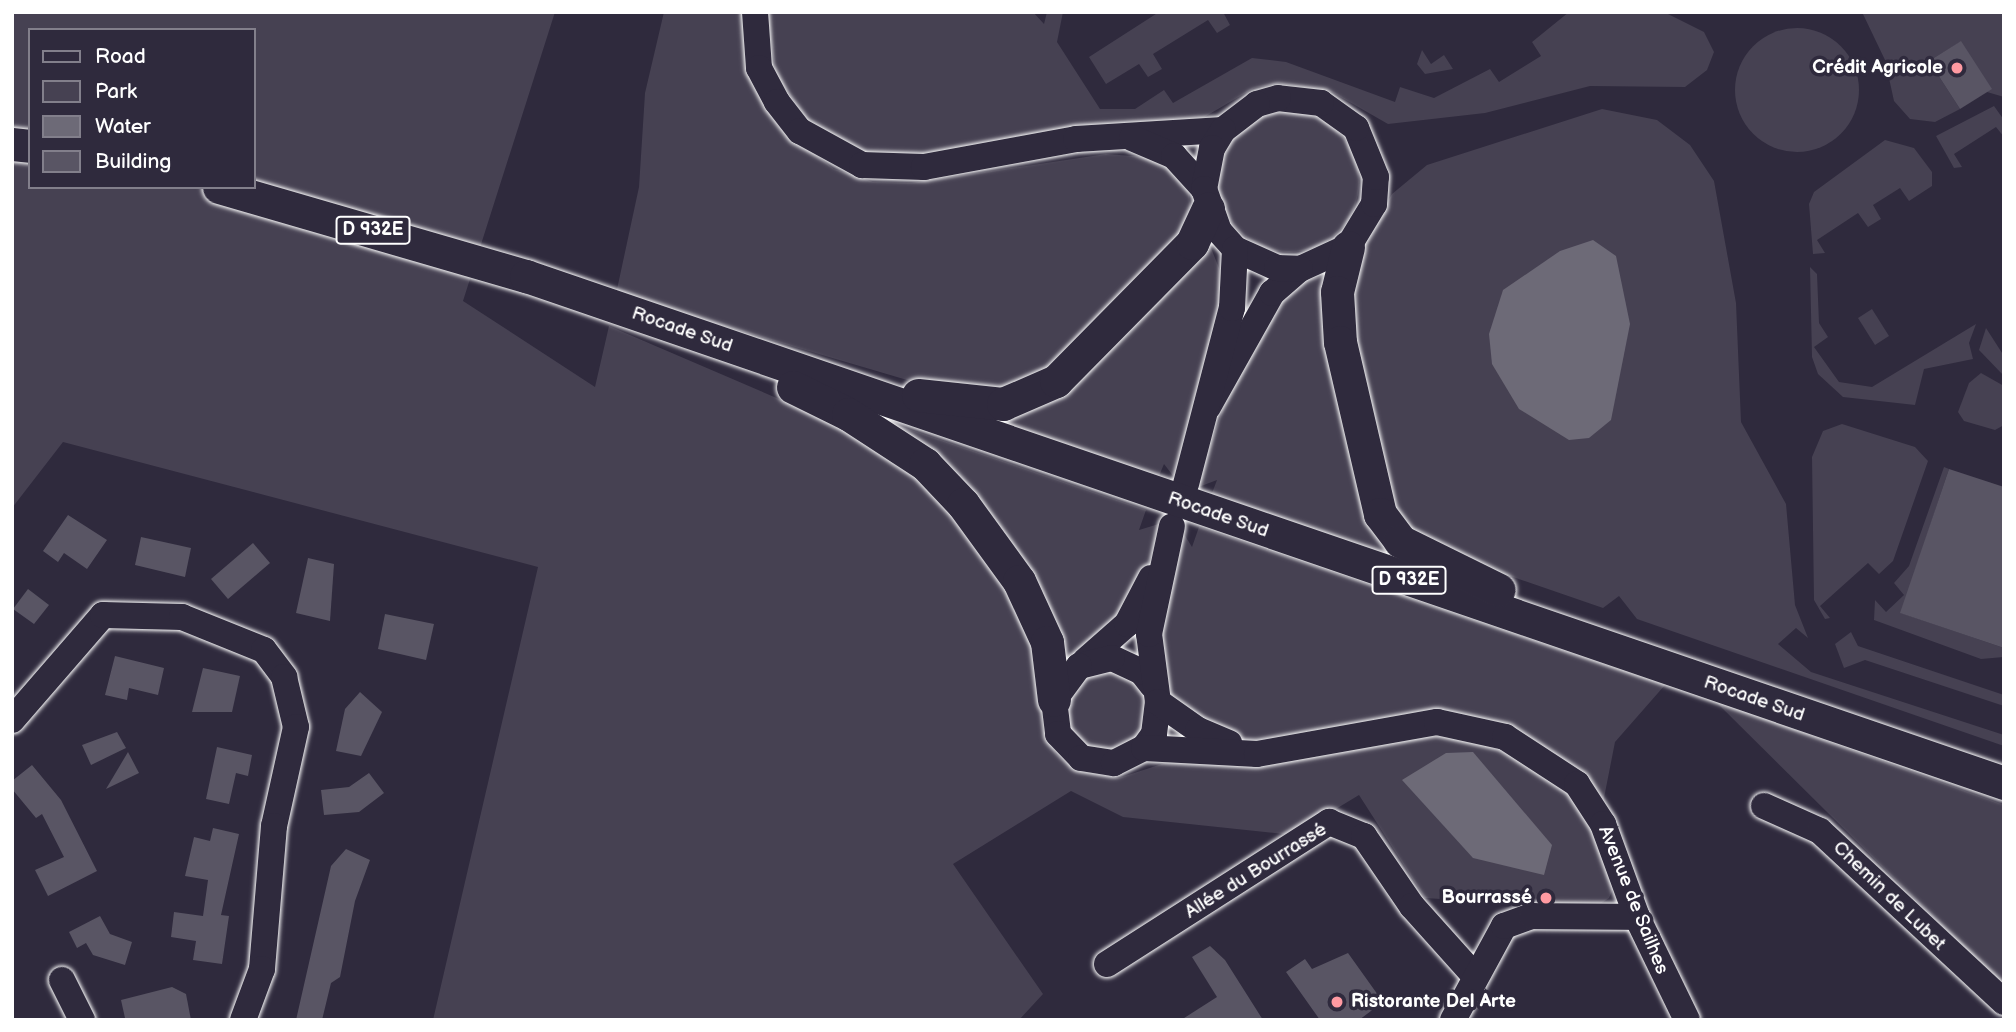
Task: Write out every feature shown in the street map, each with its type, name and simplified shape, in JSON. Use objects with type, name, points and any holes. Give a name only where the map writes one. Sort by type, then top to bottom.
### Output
[{"type":"main road","name":"Rocade Sud","points":[[226,189],[577,293],[1616,650],[1858,736],[2004,783]]},
{"type":"main road","points":[[831,381],[976,404],[1026,398],[1056,381],[1124,316],[1192,243],[1206,199]]},
{"type":"main road","points":[[1348,247],[1337,292],[1340,342],[1380,514],[1400,541],[1433,561],[1582,626],[1616,650]]},
{"type":"main road","points":[[625,310],[848,414],[925,464],[963,504],[1019,581],[1047,642],[1054,701]]},
{"type":"main road","name":"Rocade Sud","points":[[1858,736],[2004,795]]},
{"type":"street","points":[[755,12],[759,68],[777,102],[800,131],[862,165],[924,167],[1124,135],[1223,130]]},
{"type":"street","points":[[1206,199],[1206,167],[1223,130],[1257,104],[1278,98],[1321,103],[1340,113],[1370,151],[1376,177],[1374,204],[1348,247],[1300,269],[1264,303],[1208,407]]},
{"type":"street","points":[[1124,135],[1174,156],[1206,199],[1235,249],[1255,261],[1300,269]]},
{"type":"street","points":[[1186,484],[1232,309],[1235,249]]},
{"type":"street","points":[[1164,551],[1127,624],[1079,666],[1054,701],[1058,733],[1082,758],[1114,763],[1144,748],[1159,718],[1149,634],[1164,551],[1172,526]]},
{"type":"street","points":[[12,720],[103,615],[182,617],[264,650],[284,677],[296,727],[274,826],[262,969],[243,1020]]},
{"type":"street","points":[[1079,666],[1112,658],[1142,672],[1155,693],[1198,730],[1257,754]]},
{"type":"street","name":"Avenue de Sailhes","points":[[1144,748],[1257,754],[1437,722],[1505,737],[1577,784],[1603,824],[1637,917],[1687,1020]]},
{"type":"street","name":"Chemin de Lubet","points":[[1764,806],[1820,831],[2004,1002]]},
{"type":"street","name":"Allée du Bourrassé","points":[[1107,964],[1329,822],[1364,836],[1412,906],[1474,975]]},
{"type":"street","points":[[1453,1020],[1476,987],[1474,975],[1504,926],[1521,917],[1637,917]]},
{"type":"street","points":[[62,981],[82,1020]]},
{"type":"green space","points":[[12,12],[555,12],[463,301],[595,387],[609,326],[858,433],[943,499],[1031,623],[1043,729],[1056,754],[1076,771],[1119,778],[1171,761],[1249,766],[1413,737],[1462,737],[1528,761],[1572,797],[1601,841],[1613,889],[1609,898],[1593,909],[1425,898],[1359,795],[1293,835],[1123,817],[1071,791],[953,864],[1043,994],[1019,1020],[433,1020],[538,567],[63,442],[12,508]]},
{"type":"green space","points":[[664,12],[745,12],[754,83],[778,126],[834,169],[873,182],[911,183],[1106,154],[1146,157],[1170,167],[1188,188],[1192,218],[1187,239],[1020,393],[941,390],[616,294],[639,187],[645,93]]},
{"type":"green space","points":[[767,12],[1033,12],[1044,24],[1047,12],[1063,12],[1057,42],[1100,109],[1135,109],[1164,90],[1173,103],[1252,58],[1286,62],[1395,102],[1400,87],[1434,98],[1490,69],[1499,82],[1541,56],[1532,42],[1569,12],[1664,12],[1704,32],[1714,52],[1707,70],[1685,87],[1590,86],[1485,113],[1388,124],[1332,92],[1279,83],[1254,88],[1194,123],[924,159],[854,153],[815,130],[776,75]]},
{"type":"green space","points":[[1159,12],[1223,12],[1230,25],[1217,33],[1208,20],[1153,54],[1162,69],[1148,77],[1139,64],[1106,84],[1089,57]]},
{"type":"green space","points":[[1862,12],[2004,12],[2004,97],[1987,92],[1960,42],[1929,61],[1960,109],[1935,122],[1910,119],[1894,101],[1885,60]]},
{"type":"green space","points":[[1797,28],[1821,33],[1841,46],[1854,66],[1859,90],[1854,114],[1841,134],[1821,147],[1797,152],[1773,147],[1753,134],[1740,114],[1735,90],[1740,66],[1753,46],[1773,33]]},
{"type":"green space","points":[[1422,50],[1431,64],[1444,55],[1453,69],[1425,74],[1417,64]]},
{"type":"green space","points":[[1994,106],[2004,120],[2004,137],[1996,127],[1954,154],[1962,167],[1954,168],[1936,136]]},
{"type":"green space","points":[[1602,109],[1657,120],[1690,145],[1714,181],[1736,303],[1741,422],[1786,504],[1795,605],[1808,638],[1796,628],[1778,644],[1811,672],[2004,735],[2004,746],[1637,619],[1619,596],[1603,608],[1426,547],[1391,514],[1351,378],[1354,258],[1392,194],[1427,165]]},
{"type":"green space","points":[[1289,112],[1316,117],[1338,133],[1354,155],[1359,182],[1354,209],[1338,231],[1316,247],[1289,252],[1262,247],[1240,231],[1224,209],[1219,182],[1224,155],[1240,133],[1262,117]]},
{"type":"green space","points":[[1885,140],[1914,148],[1932,172],[1932,186],[1909,201],[1900,188],[1873,205],[1881,219],[1868,227],[1858,213],[1817,240],[1825,253],[1813,254],[1809,204],[1814,192]]},
{"type":"green space","points":[[1207,238],[1227,288],[1177,481],[1164,464],[1156,483],[983,416],[990,417]]},
{"type":"green space","points":[[1810,267],[1817,274],[1819,323],[1828,337],[1814,347],[1839,382],[1872,387],[1976,324],[1969,343],[1973,359],[1924,369],[1915,405],[1843,397],[1818,374],[1812,357]]},
{"type":"green space","points":[[1328,275],[1361,483],[1427,569],[1209,501],[1217,480],[1196,488],[1227,397],[1278,300],[1296,283]]},
{"type":"green space","points":[[1872,309],[1889,336],[1875,345],[1858,318]]},
{"type":"green space","points":[[1986,328],[2004,356],[2004,376],[1979,350]]},
{"type":"green space","points":[[1981,373],[2004,386],[2004,425],[1995,430],[1964,421],[1958,412],[1969,383]]},
{"type":"green space","points":[[888,422],[1146,510],[1139,530],[1162,523],[1145,574],[1118,622],[1064,663]]},
{"type":"green space","points":[[1842,424],[1915,447],[1928,461],[1893,561],[1879,574],[1868,563],[1820,606],[1830,618],[1825,619],[1814,600],[1812,457],[1823,431]]},
{"type":"green space","points":[[1944,467],[1949,469],[1901,613],[2004,648],[2004,657],[1981,659],[1874,620],[1875,600],[1886,612],[1904,595],[1894,583],[1909,566]]},
{"type":"green space","points":[[1199,527],[1665,685],[1615,742],[1603,803],[1540,743],[1509,729],[1238,741],[1175,702],[1158,660],[1181,529],[1192,547]]},
{"type":"green space","points":[[1851,632],[1858,646],[2004,695],[2004,706],[1865,660],[1844,668],[1835,644]]},
{"type":"green space","points":[[1107,672],[1122,675],[1135,684],[1144,697],[1147,712],[1144,727],[1135,740],[1122,749],[1107,752],[1092,749],[1079,740],[1070,727],[1067,712],[1070,697],[1079,684],[1092,675]]},
{"type":"green space","points":[[1715,701],[2004,805],[2004,987],[1830,815]]},
{"type":"water","points":[[1593,240],[1616,256],[1630,324],[1611,420],[1589,438],[1569,440],[1519,409],[1492,364],[1489,334],[1503,290],[1560,251]]},
{"type":"water","points":[[1473,752],[1552,845],[1544,875],[1473,858],[1402,780],[1446,753]]},
{"type":"building","points":[[1961,41],[1992,89],[1960,109],[1929,61]]},
{"type":"building","points":[[1949,469],[2004,487],[2004,648],[1900,613]]},
{"type":"building","points":[[68,515],[107,540],[87,569],[64,553],[58,562],[43,551]]},
{"type":"building","points":[[141,537],[191,548],[185,577],[135,565]]},
{"type":"building","points":[[253,543],[270,563],[228,599],[211,579]]},
{"type":"building","points":[[308,558],[334,564],[330,621],[296,613]]},
{"type":"building","points":[[28,589],[49,605],[34,624],[13,609]]},
{"type":"building","points":[[385,614],[434,624],[426,660],[378,649]]},
{"type":"building","points":[[115,656],[164,668],[158,695],[129,688],[127,700],[105,695]]},
{"type":"building","points":[[203,668],[240,676],[232,712],[192,712]]},
{"type":"building","points":[[360,692],[382,712],[361,756],[336,751],[345,709]]},
{"type":"building","points":[[117,732],[126,748],[91,765],[82,745]]},
{"type":"building","points":[[217,747],[252,755],[248,776],[236,773],[229,804],[206,799]]},
{"type":"building","points":[[128,752],[139,773],[106,789]]},
{"type":"building","points":[[32,765],[61,800],[97,871],[48,896],[35,870],[64,857],[42,814],[36,818],[12,789],[12,781]]},
{"type":"building","points":[[369,773],[384,793],[359,812],[324,815],[321,790],[349,787]]},
{"type":"building","points":[[213,828],[239,834],[221,915],[229,916],[222,964],[193,960],[196,941],[171,937],[174,912],[203,916],[208,880],[185,876],[194,837],[210,841]]},
{"type":"building","points":[[346,849],[370,860],[355,901],[340,977],[331,983],[322,1020],[296,1020],[331,866]]},
{"type":"building","points":[[100,916],[110,934],[132,942],[125,965],[93,955],[86,943],[77,948],[69,932]]},
{"type":"building","points":[[1210,946],[1225,960],[1263,1020],[1181,1020],[1217,997],[1192,957]]},
{"type":"building","points":[[1348,953],[1383,1002],[1359,1020],[1320,1020],[1286,972],[1305,959],[1312,969]]},
{"type":"building","points":[[172,987],[186,994],[191,1020],[125,1018],[121,1000]]},
{"type":"place","name":"Crédit Agricole","points":[[1957,68]]},
{"type":"place","name":"Bourrassé","points":[[1546,898]]},
{"type":"place","name":"Ristorante Del Arte","points":[[1337,1002]]}]
